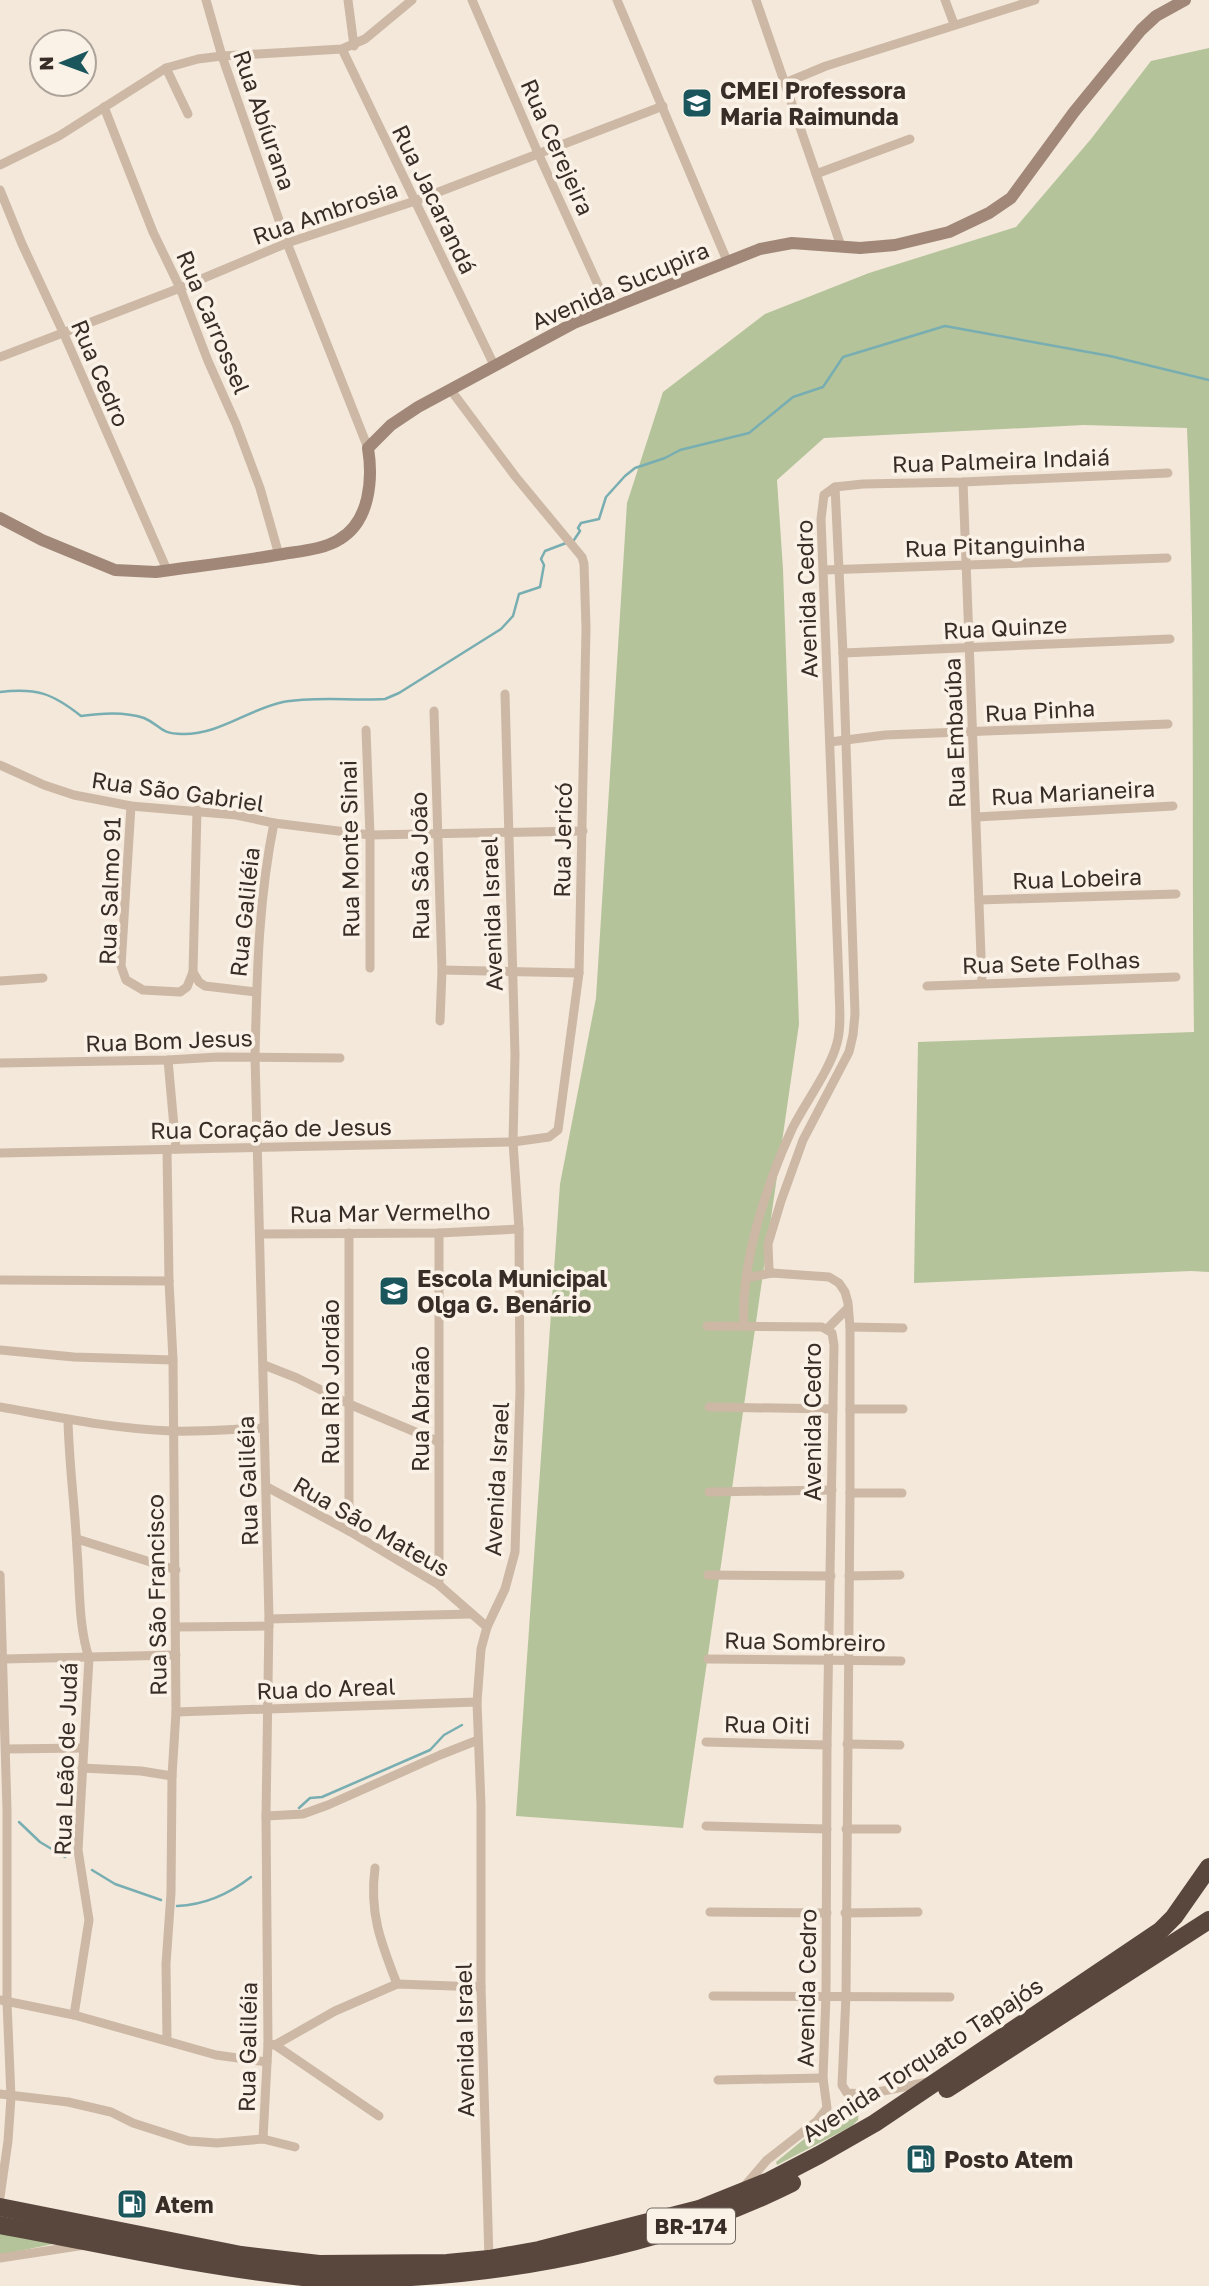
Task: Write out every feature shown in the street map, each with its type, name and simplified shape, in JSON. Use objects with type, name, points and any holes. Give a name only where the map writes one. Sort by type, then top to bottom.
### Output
[{"type":"highway","name":"Avenida Torquato Tapajós","points":[[0,2207],[278,2261],[319,2264],[387,2265],[489,2259],[539,2250],[675,2217],[740,2192],[819,2155],[875,2123],[1160,1931],[1209,1867]]},
{"type":"highway","points":[[1178,1910],[1209,1880]]},
{"type":"highway","name":"Avenida Torquato Tapajós","points":[[0,2225],[242,2270],[305,2278],[398,2283],[452,2281],[594,2252],[687,2227],[747,2205],[842,2154],[1209,1920]]},
{"type":"street","name":"Rua Abíurana","points":[[206,0],[222,55],[287,243],[368,448]]},
{"type":"street","points":[[348,0],[354,46]]},
{"type":"street","points":[[0,165],[59,136],[166,68],[222,55],[342,49],[354,46],[412,0]]},
{"type":"street","name":"Rua Cerejeira","points":[[472,0],[538,153],[610,309]]},
{"type":"street","points":[[617,0],[728,262]]},
{"type":"street","points":[[756,0],[841,246]]},
{"type":"street","points":[[945,0],[954,24]]},
{"type":"street","points":[[785,83],[826,66],[1035,0]]},
{"type":"street","name":"Avenida Sucupira","points":[[368,448],[391,425],[450,389],[574,323],[760,249],[783,243],[877,247],[924,240],[969,223],[1011,198],[1074,112],[1141,30],[1156,16],[1185,0]]},
{"type":"street","name":"Rua Jacarandá","points":[[342,49],[494,365]]},
{"type":"street","points":[[166,68],[188,114]]},
{"type":"street","name":"Rua Ambrosia","points":[[0,357],[180,288],[287,243],[415,201],[663,106]]},
{"type":"street","name":"Rua Carrossel","points":[[104,107],[153,232],[180,288],[241,436],[260,488],[279,555]]},
{"type":"street","points":[[816,174],[910,139]]},
{"type":"street","name":"Rua Cedro","points":[[0,190],[167,570]]},
{"type":"street","name":"Rua Jericó","points":[[450,389],[515,476],[582,557],[586,595],[579,973],[558,1130],[542,1138]]},
{"type":"street","points":[[0,519],[115,570],[146,572],[279,555],[339,540],[353,528],[362,515],[370,485],[368,448]]},
{"type":"street","name":"Rua Palmeira Indaiá","points":[[835,487],[1168,472]]},
{"type":"street","name":"Rua Embaúba","points":[[963,482],[982,982]]},
{"type":"street","name":"Avenida Cedro","points":[[740,2192],[767,2160],[817,2121],[826,2111],[827,2100],[823,2078],[833,1339],[827,1329],[810,1325],[744,1325],[743,1298],[759,1222],[775,1174],[801,1113],[837,1043],[838,939],[822,500],[826,492],[835,487],[843,653],[853,1035],[849,1052],[803,1140],[781,1201],[768,1244],[767,1259],[772,1273],[829,1277],[839,1283],[845,1292],[850,1327],[846,1996],[842,2085],[847,2093],[868,2094],[940,2079]]},
{"type":"street","name":"Rua Pitanguinha","points":[[824,570],[1167,558]]},
{"type":"street","name":"Rua Quinze","points":[[843,653],[1170,639]]},
{"type":"street","name":"Avenida Israel","points":[[489,2259],[481,1987],[483,1895],[477,1702],[479,1663],[487,1627],[505,1589],[514,1552],[520,1381],[519,1229],[513,1142],[515,1055],[505,694]]},
{"type":"street","name":"Rua São João","points":[[434,711],[442,970],[440,1021]]},
{"type":"street","name":"Rua Pinha","points":[[830,742],[885,735],[1168,724]]},
{"type":"street","name":"Rua Monte Sinai","points":[[366,730],[370,835],[370,968]]},
{"type":"street","name":"Rua São Gabriel","points":[[0,765],[74,795],[131,806],[197,810],[370,835],[583,831]]},
{"type":"street","name":"Rua Salmo 91","points":[[131,806],[121,966],[126,980],[143,990],[180,992],[187,987],[193,972]]},
{"type":"street","name":"Rua Marianeira","points":[[976,817],[1173,806]]},
{"type":"street","points":[[197,810],[193,972],[205,986],[256,992]]},
{"type":"street","name":"Rua Galiléia","points":[[263,2138],[267,2062],[272,2044],[266,1816],[269,1622],[255,1056],[262,887],[274,823]]},
{"type":"street","name":"Rua Lobeira","points":[[979,900],[1176,894]]},
{"type":"street","points":[[838,939],[852,938]]},
{"type":"street","points":[[442,970],[579,973]]},
{"type":"street","name":"Rua Sete Folhas","points":[[927,986],[1176,977]]},
{"type":"street","points":[[0,982],[43,978]]},
{"type":"street","name":"Rua Bom Jesus","points":[[0,1063],[255,1056],[340,1058]]},
{"type":"street","name":"Rua São Francisco","points":[[167,1060],[172,1149],[169,1281],[176,1570],[176,1712],[172,1776],[172,1893],[166,1964],[167,2040]]},
{"type":"street","points":[[801,1113],[812,1120]]},
{"type":"street","name":"Rua Coração de Jesus","points":[[0,1153],[513,1142],[542,1138]]},
{"type":"street","name":"Rua Mar Vermelho","points":[[261,1234],[439,1233],[519,1229]]},
{"type":"street","name":"Rua Rio Jordão","points":[[349,1233],[349,1531]]},
{"type":"street","name":"Rua Abraão","points":[[439,1233],[439,1585]]},
{"type":"street","points":[[746,1278],[772,1273]]},
{"type":"street","points":[[0,1280],[169,1281]]},
{"type":"street","points":[[827,1329],[848,1308]]},
{"type":"street","points":[[707,1326],[744,1325]]},
{"type":"street","points":[[850,1327],[902,1328]]},
{"type":"street","points":[[0,1350],[74,1357],[173,1360]]},
{"type":"street","points":[[264,1365],[439,1442]]},
{"type":"street","points":[[0,1407],[68,1420],[173,1431],[264,1428]]},
{"type":"street","points":[[709,1407],[833,1409]]},
{"type":"street","points":[[850,1409],[903,1409]]},
{"type":"street","name":"Rua Leão de Judá","points":[[68,1420],[71,1493],[85,1645],[89,1658],[78,1850],[89,1920],[74,2015]]},
{"type":"street","name":"Rua São Mateus","points":[[267,1487],[349,1531],[439,1585],[487,1627]]},
{"type":"street","points":[[709,1492],[832,1490]]},
{"type":"street","points":[[850,1493],[902,1493]]},
{"type":"street","points":[[77,1539],[176,1570]]},
{"type":"street","points":[[0,1575],[6,1749],[3,1853],[4,2001],[11,2097],[0,2197]]},
{"type":"street","points":[[708,1575],[831,1576]]},
{"type":"street","points":[[849,1576],[900,1575]]},
{"type":"street","points":[[176,1627],[471,1614]]},
{"type":"street","points":[[4,1659],[176,1656]]},
{"type":"street","name":"Rua Sombreiro","points":[[708,1659],[901,1661]]},
{"type":"street","name":"Rua do Areal","points":[[176,1712],[477,1702]]},
{"type":"street","points":[[266,1816],[288,1816],[328,1805],[478,1740]]},
{"type":"street","name":"Rua Oiti","points":[[706,1742],[827,1745]]},
{"type":"street","points":[[847,1744],[900,1745]]},
{"type":"street","points":[[6,1749],[83,1748]]},
{"type":"street","points":[[82,1768],[141,1771],[172,1776]]},
{"type":"street","points":[[706,1826],[827,1829]]},
{"type":"street","points":[[846,1829],[897,1829]]},
{"type":"street","points":[[375,1868],[372,1891],[374,1914],[379,1937],[397,1984]]},
{"type":"street","points":[[710,1912],[827,1913]]},
{"type":"street","points":[[845,1913],[918,1912]]},
{"type":"street","points":[[379,2116],[272,2044],[344,2007],[397,1984],[481,1987]]},
{"type":"street","points":[[713,1996],[950,1997]]},
{"type":"street","points":[[4,2001],[74,2015],[216,2055],[267,2062]]},
{"type":"street","points":[[718,2080],[823,2078]]},
{"type":"street","points":[[0,2094],[68,2102],[111,2112],[133,2123],[189,2141],[217,2143],[263,2138],[295,2147]]},
{"type":"street","points":[[0,2258],[96,2242]]},
{"type":"green space","points":[[1209,48],[1209,1272],[914,1283],[918,1042],[1194,1032],[1192,654],[1187,428],[1084,425],[824,438],[777,480],[783,569],[799,1024],[683,1828],[516,1816],[560,1184],[596,998],[627,503],[663,392],[765,314],[869,273],[1016,227],[1091,139],[1151,61]]},
{"type":"green space","points":[[860,2101],[858,2120],[852,2126],[777,2165],[776,2162],[841,2109]]},
{"type":"green space","points":[[0,2231],[58,2243],[0,2255]]},
{"type":"waterway","points":[[0,692],[24,691],[43,694],[81,716],[129,714],[144,718],[164,731],[182,734],[209,730],[283,702],[308,699],[385,699],[501,629],[513,616],[519,594],[540,587],[544,565],[541,559],[545,551],[574,540],[580,531],[578,528],[581,523],[599,519],[606,497],[635,468],[680,450],[749,433],[793,397],[823,387],[843,357],[945,326],[1110,356],[1209,380]]},
{"type":"waterway","points":[[299,1808],[310,1798],[322,1797],[430,1750],[444,1735],[462,1725]]},
{"type":"waterway","points":[[19,1822],[40,1842],[65,1857]]},
{"type":"waterway","points":[[92,1870],[115,1884],[161,1900]]},
{"type":"waterway","points":[[177,1906],[216,1898],[251,1877]]},
{"type":"place","name":"CMEI Professora Maria Raimunda","points":[[697,103]]},
{"type":"place","name":"Escola Municipal Olga G. Benário","points":[[394,1291]]},
{"type":"place","name":"Posto Atem","points":[[921,2159]]},
{"type":"place","name":"Atem","points":[[132,2204]]}]
